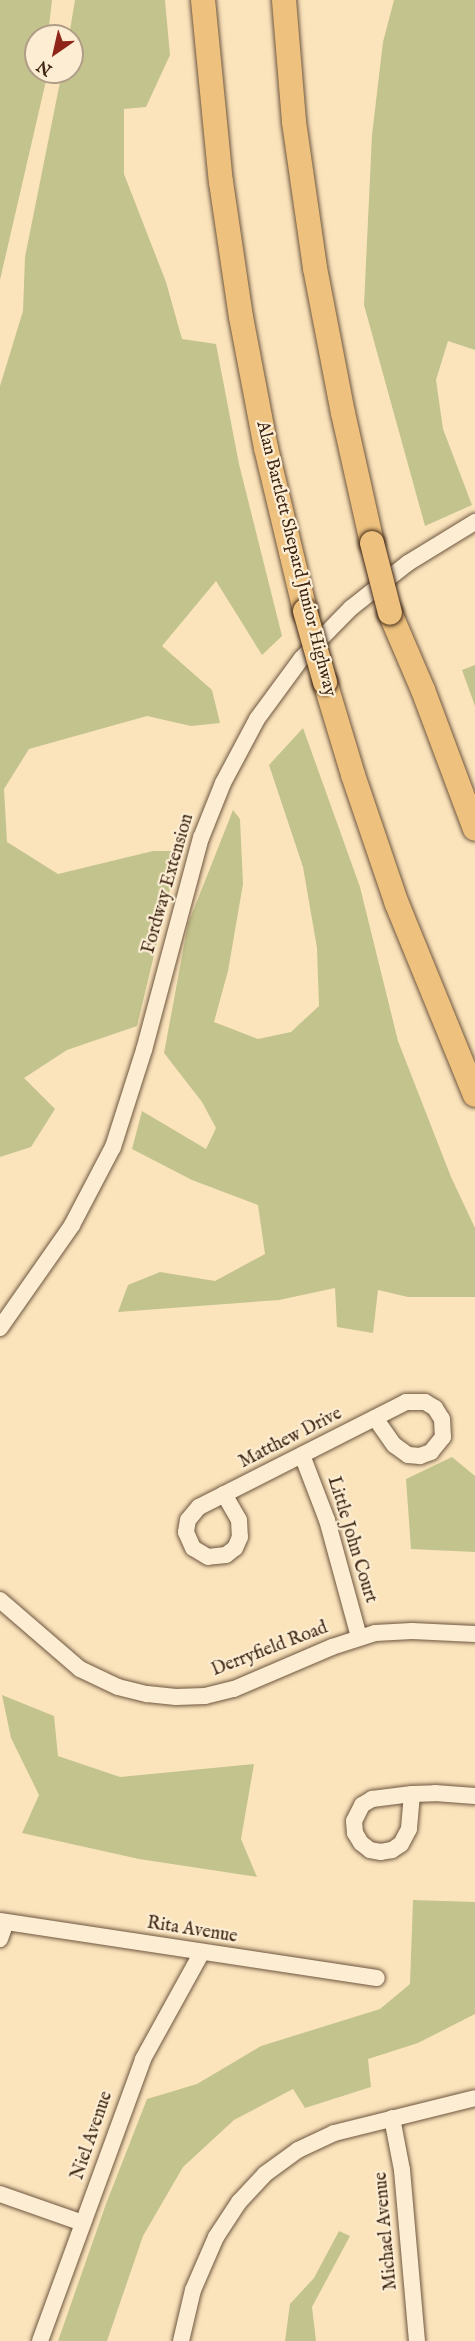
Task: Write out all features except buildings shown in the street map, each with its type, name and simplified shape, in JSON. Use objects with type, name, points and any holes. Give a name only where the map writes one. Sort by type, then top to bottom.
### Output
[{"type":"highway","name":"Alan Bartlett Shepard Junior Highway","points":[[203,0],[221,182],[241,317],[266,448],[305,611],[353,775],[397,904],[475,1095]]},
{"type":"highway","points":[[284,0],[294,122],[315,268],[343,413],[372,543],[390,613],[475,829]]},
{"type":"street","name":"Fordway Extension","points":[[0,1328],[72,1226],[112,1147],[144,1050],[201,838],[223,783],[257,719],[301,659],[351,608],[408,563],[475,522]]},
{"type":"street","name":"Matthew Drive","points":[[224,1494],[375,1418]]},
{"type":"street","name":"Little John Court","points":[[302,1455],[327,1520],[359,1637]]},
{"type":"street","name":"Derryfield Road","points":[[0,1600],[80,1669],[118,1686],[147,1694],[176,1697],[205,1696],[234,1689],[359,1637],[391,1631],[475,1634]]},
{"type":"street","points":[[412,1794],[475,1796]]},
{"type":"street","points":[[0,1939],[3,1922]]},
{"type":"street","name":"Rita Avenue","points":[[3,1922],[377,1978]]},
{"type":"street","name":"Niel Avenue","points":[[40,2341],[143,2058],[202,1952]]},
{"type":"street","points":[[181,2341],[193,2290],[209,2250],[231,2213],[251,2188],[281,2162],[315,2140],[475,2098]]},
{"type":"street","name":"Michael Avenue","points":[[392,2118],[402,2170],[417,2341]]},
{"type":"street","points":[[0,2194],[84,2223]]},
{"type":"green space","points":[[0,0],[52,0],[49,24],[24,24],[24,84],[45,84],[0,280]]},
{"type":"green space","points":[[75,0],[165,0],[170,55],[146,107],[124,109],[124,174],[166,282],[182,339],[216,344],[239,464],[282,636],[262,655],[216,581],[162,646],[212,690],[220,723],[191,726],[147,716],[29,749],[4,789],[7,842],[58,874],[153,851],[179,851],[137,1026],[67,1050],[24,1078],[55,1109],[31,1147],[0,1157],[0,386],[23,311],[25,257],[60,84],[84,84],[84,24],[71,24]]},
{"type":"green space","points":[[394,0],[475,0],[475,350],[448,341],[436,380],[443,429],[472,505],[425,526],[364,305],[372,135],[383,42]]},
{"type":"green space","points":[[475,665],[475,706],[462,670]]},
{"type":"green space","points":[[303,728],[360,887],[398,1041],[451,1177],[475,1228],[475,1297],[408,1297],[378,1290],[373,1333],[337,1327],[335,1288],[279,1300],[118,1312],[128,1285],[160,1272],[215,1281],[265,1254],[258,1205],[192,1180],[132,1149],[142,1111],[206,1149],[216,1128],[202,1102],[164,1053],[188,924],[233,810],[240,819],[243,884],[228,971],[214,1022],[258,1039],[291,1032],[319,1006],[317,948],[303,867],[269,765]]},
{"type":"green space","points":[[452,1457],[475,1476],[475,1552],[411,1549],[406,1479]]},
{"type":"green space","points":[[2,1695],[54,1716],[58,1756],[120,1777],[254,1764],[241,1839],[257,1877],[139,1859],[22,1833],[39,1795],[11,1738]]},
{"type":"green space","points":[[413,1900],[475,1902],[475,2014],[418,2043],[368,2059],[371,2087],[305,2108],[293,2089],[234,2120],[183,2167],[143,2236],[107,2341],[58,2341],[106,2204],[147,2099],[197,2084],[261,2046],[380,2009],[410,1984]]},
{"type":"green space","points":[[339,2231],[350,2236],[312,2307],[316,2341],[285,2341],[290,2304],[314,2278]]}]
